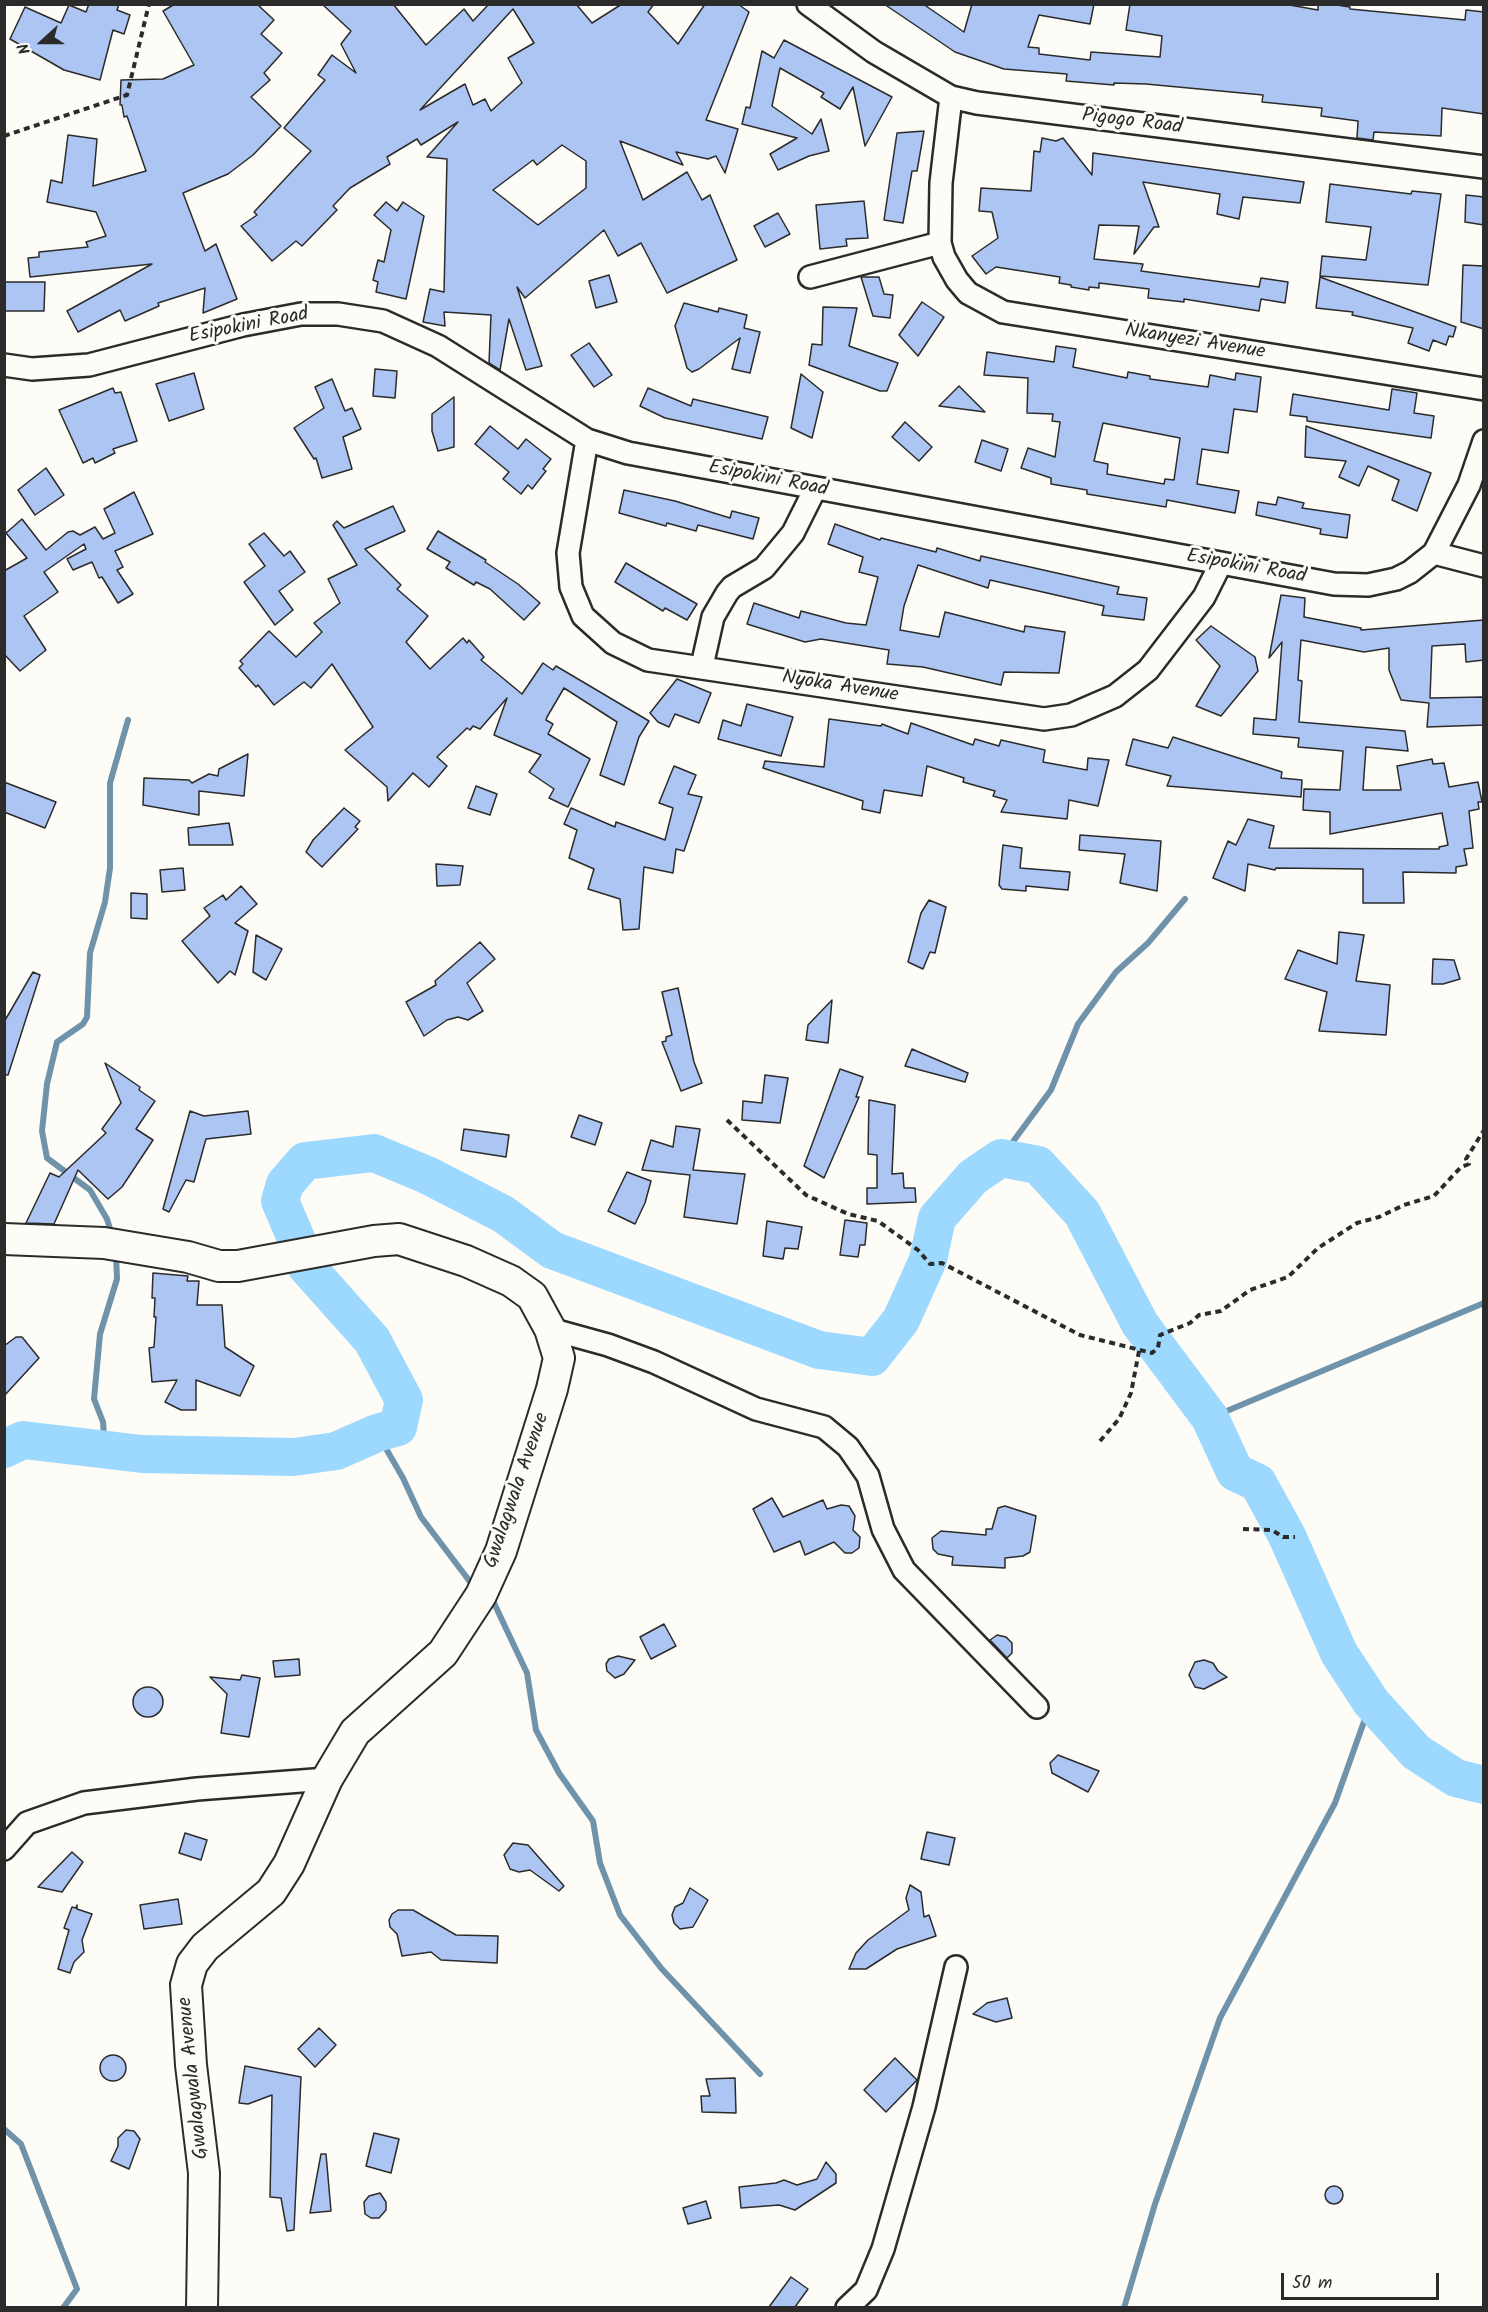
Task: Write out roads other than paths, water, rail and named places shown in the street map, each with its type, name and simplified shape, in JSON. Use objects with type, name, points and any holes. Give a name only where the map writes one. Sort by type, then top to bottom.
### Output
[{"type":"street","name":"Pigogo Road","points":[[808,4],[874,52],[951,97],[977,103],[1484,167]]},
{"type":"street","name":"Nkanyezi Avenue","points":[[951,97],[941,183],[940,243],[953,272],[968,292],[1003,312],[1484,389]]},
{"type":"street","points":[[810,277],[940,243]]},
{"type":"street","name":"Esipokini Road","points":[[4,365],[32,369],[89,365],[243,325],[301,314],[338,314],[383,321],[438,346],[587,440],[628,453],[1334,584],[1368,585],[1410,572],[1434,553],[1469,485],[1484,441]]},
{"type":"street","name":"Nyoka Avenue","points":[[587,440],[568,553],[568,570],[576,604],[583,616],[613,643],[648,660],[702,666],[1044,719],[1071,715],[1115,696],[1148,670],[1203,597],[1221,563]]},
{"type":"street","points":[[702,666],[713,617],[727,593],[732,587],[764,568],[793,533],[815,489]]},
{"type":"street","points":[[1434,553],[1484,566]]},
{"type":"street","name":"Gwalagwala Avenue","points":[[4,1239],[104,1243],[188,1257],[219,1266],[238,1266],[374,1241],[399,1239],[466,1261],[511,1281],[532,1296],[550,1329],[559,1358],[552,1389],[501,1551],[481,1595],[443,1653],[355,1732],[327,1779],[289,1864],[271,1892],[205,1947],[192,1964],[186,1986],[191,2065],[204,2173],[202,2307]]},
{"type":"street","points":[[550,1329],[608,1345],[654,1362],[756,1409],[824,1428],[848,1447],[868,1476],[883,1528],[904,1570],[1036,1707]]},
{"type":"street","points":[[4,1849],[27,1823],[84,1803],[197,1789],[327,1779]]},
{"type":"street","points":[[847,2307],[866,2290],[883,2249],[924,2107],[956,1966]]},
{"type":"waterway","points":[[112,1235],[107,1219],[90,1190],[47,1158],[42,1131],[47,1084],[57,1042],[83,1024],[87,1017],[90,953],[105,902],[110,868],[110,783],[128,720]]},
{"type":"waterway","points":[[1001,1158],[1051,1090],[1078,1024],[1116,972],[1148,943],[1185,899]]},
{"type":"waterway","points":[[298,1243],[280,1201],[285,1184],[305,1161],[374,1153],[427,1175],[503,1214],[552,1250],[819,1350],[872,1357],[901,1320],[928,1260],[937,1218],[973,1177],[1001,1158],[1038,1165],[1082,1213],[1140,1324],[1210,1418],[1235,1472],[1258,1483],[1287,1536],[1339,1653],[1371,1702],[1416,1752],[1456,1778],[1484,1785]]},
{"type":"waterway","points":[[105,1450],[103,1422],[94,1399],[100,1334],[117,1279],[116,1254]]},
{"type":"waterway","points":[[4,1449],[23,1440],[142,1454],[294,1457],[336,1451],[377,1433],[398,1427],[404,1400],[372,1340],[306,1266]]},
{"type":"waterway","points":[[1210,1418],[1484,1303]]},
{"type":"waterway","points":[[377,1433],[403,1478],[421,1517],[474,1587]]},
{"type":"waterway","points":[[488,1599],[494,1603],[527,1673],[536,1730],[559,1773],[593,1821],[600,1863],[620,1915],[661,1968],[760,2074]]},
{"type":"waterway","points":[[1124,2308],[1155,2204],[1220,2018],[1335,1803],[1371,1702]]},
{"type":"waterway","points":[[4,2129],[21,2144],[77,2289],[63,2308]]}]
